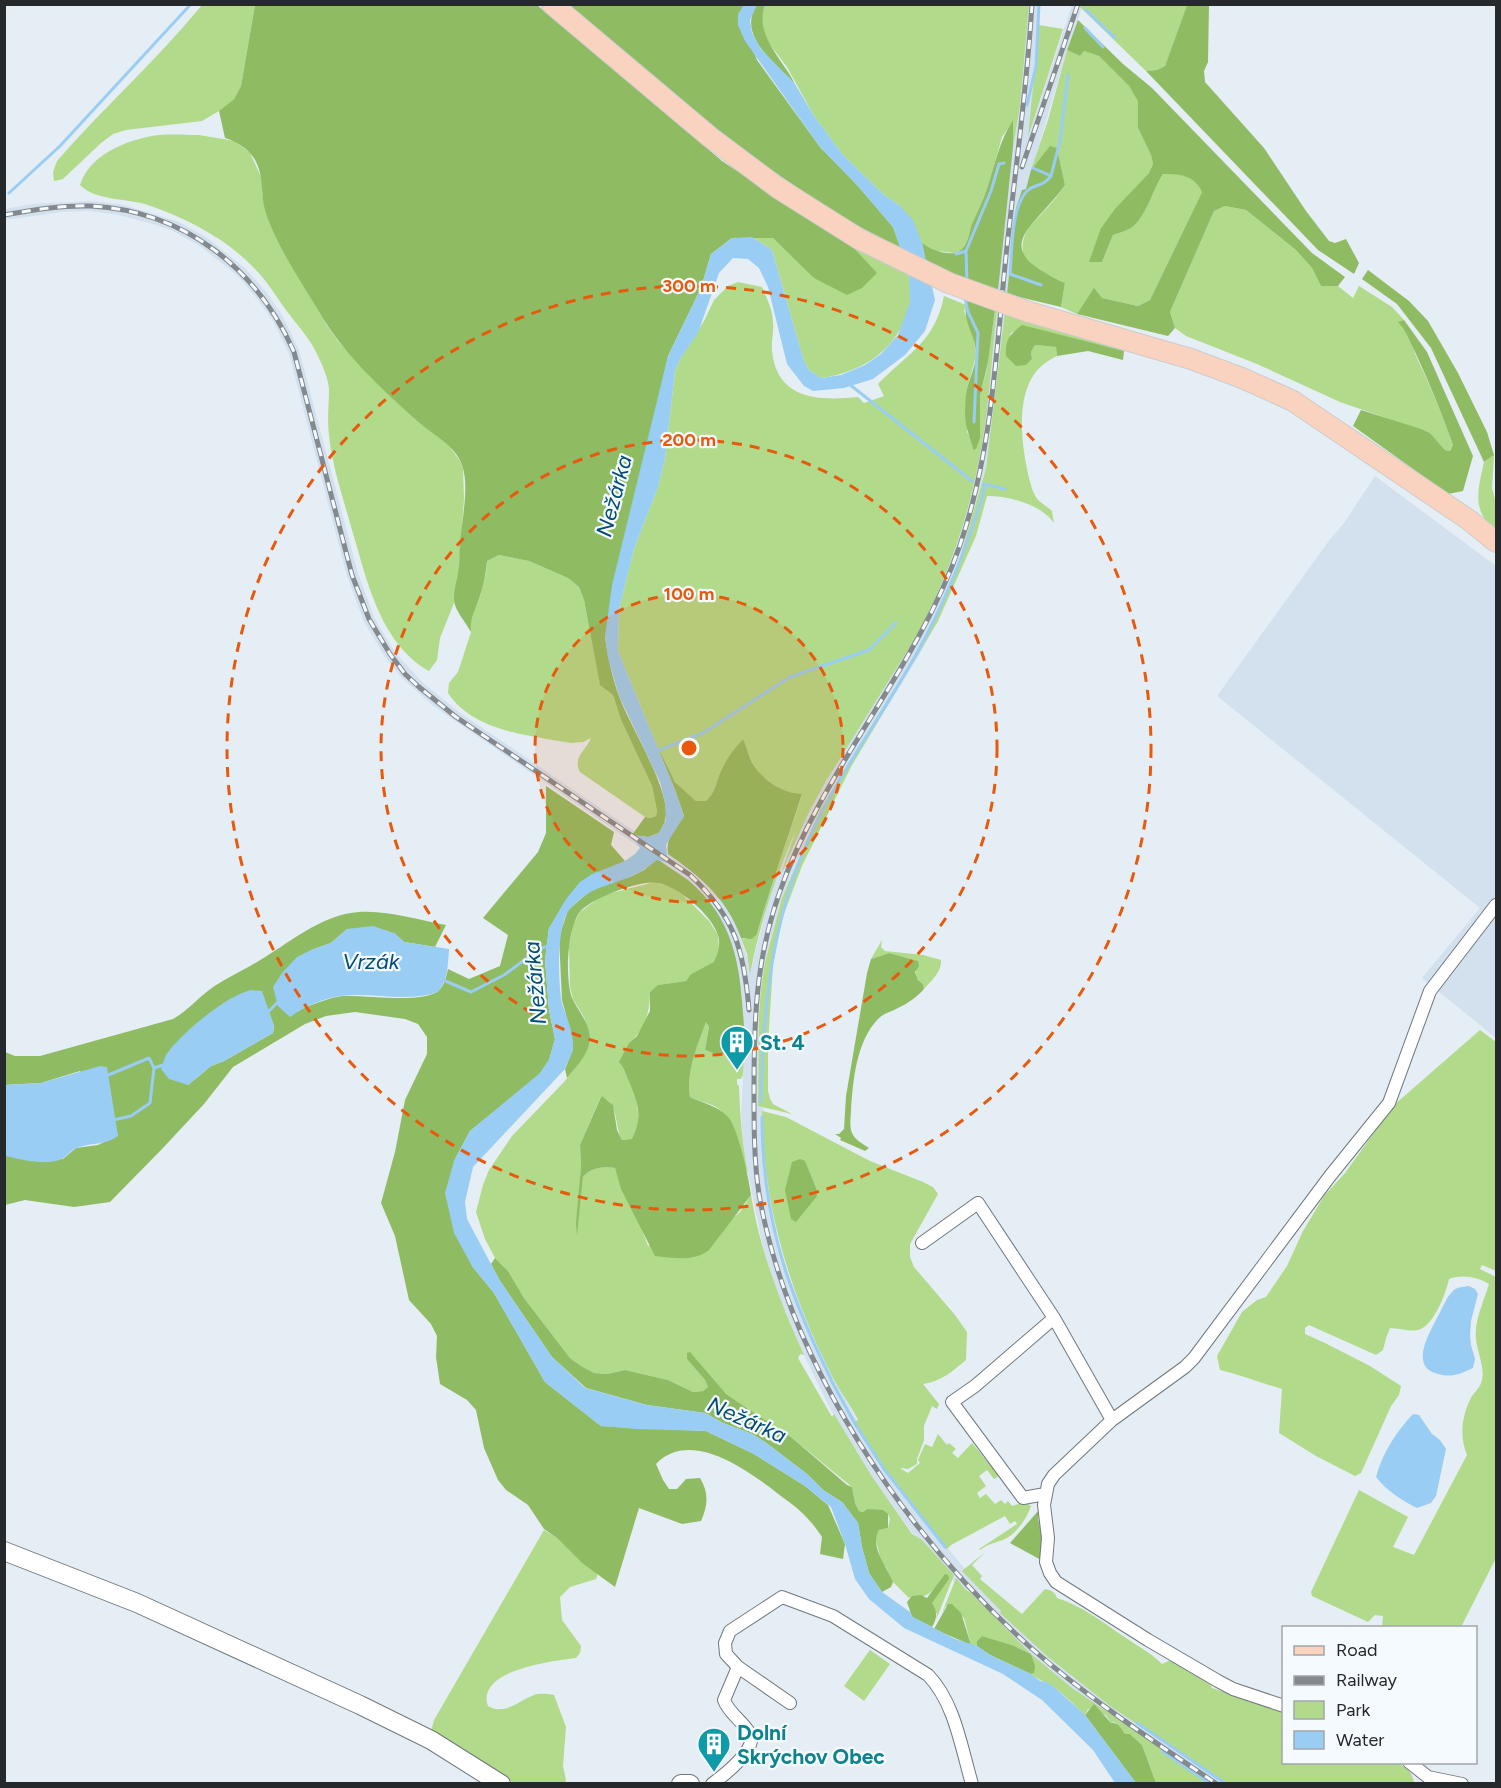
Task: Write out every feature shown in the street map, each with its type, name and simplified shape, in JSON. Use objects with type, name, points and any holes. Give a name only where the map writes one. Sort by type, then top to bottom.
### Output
[{"type":"main road","points":[[552,4],[710,137],[778,188],[859,239],[949,283],[1029,312],[1191,359],[1293,400],[1469,520],[1497,542]]},
{"type":"street","points":[[1282,1705],[1233,1689],[1218,1681],[1148,1641],[1056,1581],[1046,1562],[1048,1538],[1045,1494],[1054,1475],[1112,1420],[1194,1358],[1330,1176],[1389,1103],[1430,991],[1497,905]]},
{"type":"street","points":[[922,1243],[978,1203],[1054,1318],[1112,1420]]},
{"type":"street","points":[[1045,1494],[1023,1498],[952,1402],[975,1386],[1054,1318]]},
{"type":"street","points":[[4,1551],[136,1603],[360,1705],[430,1740],[501,1784]]},
{"type":"street","points":[[790,1703],[738,1668],[726,1654],[725,1643],[730,1631],[782,1597],[833,1616],[928,1675],[940,1687],[949,1706],[972,1784]]},
{"type":"street","points":[[712,1784],[731,1778],[734,1768],[751,1743],[751,1735],[727,1708],[724,1700],[725,1693],[738,1668]]},
{"type":"street","points":[[1411,1764],[1426,1780],[1462,1784]]},
{"type":"street","points":[[681,1784],[690,1784]]},
{"type":"shaded area","points":[[1024,5],[1040,5],[1029,134],[1072,5],[1083,5],[1067,50],[1026,190],[1022,190],[1000,390],[979,514],[938,621],[836,790],[802,858],[774,942],[762,1066],[765,1171],[778,1239],[790,1279],[818,1346],[864,1434],[923,1519],[979,1585],[1232,1783],[1202,1783],[1082,1701],[967,1597],[910,1530],[871,1475],[830,1409],[804,1355],[774,1284],[762,1243],[744,1153],[741,1116],[745,1040],[714,907],[686,879],[432,705],[401,677],[385,657],[364,622],[347,576],[289,354],[273,321],[258,300],[238,276],[200,246],[173,231],[153,224],[119,215],[90,211],[62,212],[5,220],[5,209],[33,204],[91,201],[120,204],[177,221],[206,237],[245,268],[267,293],[282,315],[299,350],[358,573],[374,617],[394,651],[423,683],[459,712],[693,871],[722,901],[737,926],[751,970],[770,894],[786,851],[978,435]]},
{"type":"shaded area","points":[[1375,476],[1496,566],[1496,1038],[1422,978],[1480,908],[1217,696],[1344,523]]},
{"type":"green space","points":[[1081,4],[1187,5],[1165,66],[1157,70],[1146,71],[1080,7]]},
{"type":"green space","points":[[202,5],[255,5],[241,86],[234,99],[202,121],[126,130],[113,134],[63,179],[54,181],[53,172],[57,161]]},
{"type":"green space","points":[[255,5],[537,5],[722,161],[854,248],[877,273],[862,288],[847,295],[814,278],[773,238],[732,238],[711,254],[701,288],[668,356],[605,637],[610,667],[619,696],[663,793],[666,808],[665,820],[659,833],[648,837],[632,835],[645,817],[656,816],[652,786],[621,720],[613,695],[600,685],[584,600],[579,587],[568,578],[529,561],[499,555],[487,561],[482,590],[472,619],[471,632],[454,601],[465,494],[464,474],[459,458],[449,446],[417,421],[376,383],[328,326],[281,248],[269,222],[261,178],[254,158],[241,145],[225,138],[219,111],[234,99],[241,86]]},
{"type":"green space","points":[[567,5],[744,5],[739,14],[757,60],[820,147],[893,227],[901,249],[840,216],[734,145]]},
{"type":"green space","points":[[757,5],[765,5],[763,26],[766,36],[795,84],[769,58],[755,38],[751,27],[752,16]]},
{"type":"green space","points":[[765,5],[1029,5],[1020,105],[1013,147],[1013,121],[1002,137],[987,190],[967,242],[961,251],[954,253],[937,251],[922,243],[899,205],[884,195],[843,155],[814,116],[787,67],[765,38],[761,17]]},
{"type":"green space","points":[[1187,5],[1209,5],[1208,62],[1204,71],[1205,82],[1264,148],[1329,241],[1335,243],[1346,239],[1359,263],[1354,274],[1318,250],[1146,71],[1157,70],[1165,66]]},
{"type":"green space","points":[[1078,20],[1123,64],[1152,88],[1312,253],[1345,277],[1338,286],[1321,286],[1312,268],[1296,250],[1246,210],[1225,206],[1214,211],[1170,312],[1175,328],[1168,336],[1077,314],[1094,288],[1102,298],[1138,306],[1150,300],[1202,192],[1191,179],[1175,174],[1163,174],[1136,223],[1129,229],[1113,235],[1102,262],[1089,262],[1101,228],[1115,209],[1149,173],[1153,164],[1138,128],[1138,101],[1129,86],[1099,56],[1084,51],[1080,56],[1067,50]]},
{"type":"green space","points":[[1039,25],[1063,29],[1028,137]]},
{"type":"green space","points":[[1067,50],[1080,56],[1084,51],[1099,56],[1129,86],[1139,101],[1138,128],[1153,164],[1149,173],[1101,228],[1102,262],[1113,235],[1131,228],[1141,217],[1163,174],[1176,174],[1191,178],[1202,192],[1150,300],[1138,306],[1102,298],[1094,289],[1077,314],[1061,307],[1065,283],[1040,271],[1023,255],[1024,240],[1029,228],[1065,185],[1057,148],[1050,147],[1031,170],[1048,120]]},
{"type":"green space","points":[[1013,120],[1013,147],[998,291],[926,263],[922,243],[947,253],[957,252],[964,247],[1001,145]]},
{"type":"green space","points":[[159,135],[199,135],[235,141],[250,153],[263,181],[262,193],[265,209],[273,231],[326,324],[338,341],[372,378],[418,422],[447,443],[460,461],[463,468],[464,499],[459,570],[454,603],[440,638],[437,660],[429,671],[397,643],[376,606],[332,457],[328,429],[328,383],[322,365],[308,339],[258,272],[217,238],[162,210],[94,194],[80,185],[90,167],[116,147]]},
{"type":"green space","points":[[1050,146],[1057,148],[1065,185],[1029,227],[1023,238],[1022,249],[1027,259],[1041,270],[1065,283],[1061,307],[1007,294],[1016,208],[1022,190],[1026,189],[1031,170]]},
{"type":"green space","points":[[1225,206],[1246,210],[1296,250],[1312,268],[1321,286],[1338,286],[1353,298],[1359,286],[1392,307],[1404,320],[1399,322],[1409,338],[1440,411],[1453,445],[1450,451],[1445,450],[1430,433],[1340,402],[1257,364],[1186,336],[1175,328],[1170,312],[1214,211]]},
{"type":"green space","points":[[752,237],[773,238],[791,255],[876,273],[854,248],[909,275],[910,302],[905,318],[889,345],[866,363],[837,375],[821,378],[808,369],[772,250]]},
{"type":"green space","points":[[1368,270],[1409,301],[1428,321],[1458,373],[1487,432],[1494,455],[1484,462],[1431,348],[1397,304],[1362,279]]},
{"type":"green space","points":[[738,282],[762,287],[772,314],[772,351],[776,367],[782,379],[791,388],[815,397],[858,397],[864,403],[884,396],[878,384],[927,336],[940,312],[944,296],[966,305],[964,311],[974,340],[976,355],[966,393],[967,432],[972,441],[973,450],[980,438],[980,396],[987,369],[995,309],[997,310],[982,446],[967,510],[953,553],[916,637],[826,781],[809,812],[781,874],[796,830],[769,901],[750,974],[747,954],[741,938],[745,939],[757,934],[802,795],[781,789],[763,777],[752,763],[743,739],[725,762],[710,797],[706,801],[696,801],[675,782],[654,739],[618,651],[619,609],[634,549],[658,487],[665,458],[675,371],[714,300],[728,286]]},
{"type":"green space","points":[[967,299],[995,309],[988,362],[980,396],[980,438],[976,449],[973,450],[966,423],[965,408],[976,353],[967,321]]},
{"type":"green space","points":[[1005,312],[1124,347],[1124,351],[1022,326],[1010,334],[1026,365],[1032,359],[1031,352],[1035,345],[1056,347],[1057,356],[1035,373],[1029,384],[1022,410],[1024,453],[1031,486],[1038,500],[1052,511],[1054,523],[1041,511],[1024,502],[987,496],[976,536],[938,621],[851,767],[802,866],[782,919],[773,965],[768,1044],[768,1091],[773,1104],[792,1114],[758,1106],[761,990],[765,963],[782,898],[820,810],[917,652],[935,619],[959,561],[986,469]]},
{"type":"green space","points":[[1404,320],[1427,352],[1473,456],[1463,491],[1448,494],[1353,426],[1361,410],[1430,433],[1445,450],[1450,451],[1453,445],[1421,365],[1398,322]]},
{"type":"green space","points":[[1022,325],[1124,351],[1123,360],[1088,351],[1057,356],[1056,347],[1035,345],[1031,352],[1032,359],[1026,365],[1016,366],[1006,356],[1006,346],[1011,335]]},
{"type":"green space","points":[[1494,455],[1492,488],[1496,503],[1496,531],[1483,516],[1478,500],[1484,462]]},
{"type":"green space","points":[[499,555],[529,561],[568,578],[579,587],[584,600],[600,684],[613,695],[621,720],[652,786],[656,816],[645,817],[580,772],[579,758],[591,738],[583,742],[571,743],[504,730],[472,716],[448,693],[449,683],[458,672],[471,632],[470,619],[479,600],[487,561]]},
{"type":"green space","points":[[654,739],[675,782],[696,801],[706,801],[710,797],[725,762],[743,739],[752,763],[763,777],[781,789],[802,794],[757,934],[752,939],[741,938],[729,912],[712,890],[668,854],[670,838],[684,816]]},
{"type":"green space","points":[[546,786],[614,832],[611,845],[625,861],[613,867],[549,928],[545,960],[549,1010],[555,1039],[549,1060],[540,1074],[470,1131],[454,1161],[472,1266],[494,1293],[545,1382],[601,1426],[706,1431],[754,1454],[805,1486],[828,1505],[845,1544],[843,1559],[820,1554],[822,1537],[814,1525],[795,1507],[747,1471],[716,1456],[700,1451],[684,1450],[669,1454],[656,1464],[669,1489],[677,1489],[686,1479],[700,1478],[707,1499],[701,1521],[682,1524],[639,1508],[615,1587],[582,1563],[557,1538],[544,1529],[528,1505],[506,1490],[498,1480],[484,1448],[476,1410],[467,1400],[440,1384],[436,1357],[437,1336],[431,1324],[409,1300],[395,1236],[381,1203],[395,1152],[405,1100],[427,1054],[427,1037],[418,1024],[405,1019],[355,1012],[326,1016],[305,1024],[233,1067],[204,1104],[110,1202],[74,1207],[25,1200],[5,1205],[4,1155],[63,1159],[76,1148],[98,1145],[118,1135],[80,1071],[41,1083],[5,1085],[5,1052],[15,1056],[40,1056],[173,1019],[215,986],[306,931],[332,918],[359,912],[392,914],[446,925],[435,947],[404,942],[394,933],[347,929],[331,943],[311,950],[303,1008],[343,996],[415,998],[435,993],[443,986],[448,969],[469,979],[500,966],[508,935],[483,918],[538,852],[546,833]],"holes":[[[261,991],[274,1026],[273,1033],[211,1066],[188,1085],[174,1047],[203,1020]]]},
{"type":"green space","points":[[657,859],[688,880],[719,915],[728,934],[739,973],[745,1040],[741,1050],[728,1054],[705,1050],[709,1027],[706,1022],[693,1059],[689,1088],[690,1097],[719,1110],[731,1122],[742,1153],[751,1195],[709,1250],[697,1256],[683,1258],[655,1256],[621,1189],[615,1168],[598,1168],[583,1177],[577,1236],[576,1223],[581,1167],[580,1145],[602,1096],[613,1105],[617,1130],[622,1140],[632,1139],[636,1131],[638,1108],[619,1062],[629,1043],[637,1036],[650,1011],[650,992],[658,985],[686,981],[691,974],[714,962],[718,952],[718,935],[709,919],[675,890],[658,883],[640,884],[604,896],[579,913],[572,931],[568,955],[568,979],[572,998],[587,1025],[590,1037],[586,1053],[567,1078],[565,1069],[573,1049],[562,1000],[559,937],[568,910],[589,892],[607,883],[630,877],[644,870]]},
{"type":"green space","points":[[655,882],[677,889],[709,921],[718,935],[719,949],[715,962],[691,974],[686,981],[659,985],[650,992],[646,1020],[629,1043],[625,1069],[636,1093],[639,1127],[633,1139],[622,1140],[612,1105],[602,1097],[600,1098],[580,1145],[577,1233],[583,1177],[598,1168],[615,1168],[648,1246],[731,1220],[740,1212],[751,1195],[772,1277],[804,1355],[800,1354],[798,1358],[832,1417],[834,1414],[871,1475],[912,1534],[922,1540],[954,1575],[936,1620],[937,1614],[931,1603],[939,1592],[945,1574],[933,1590],[924,1596],[909,1598],[893,1582],[886,1567],[882,1564],[875,1537],[879,1530],[888,1528],[890,1519],[888,1514],[867,1509],[863,1512],[859,1511],[852,1487],[791,1437],[726,1394],[687,1359],[705,1380],[708,1387],[703,1391],[693,1392],[668,1380],[625,1370],[607,1374],[594,1373],[581,1366],[570,1358],[524,1298],[508,1271],[495,1258],[485,1239],[476,1212],[489,1170],[512,1136],[565,1081],[579,1062],[589,1032],[584,1017],[573,999],[570,987],[569,946],[573,925],[580,912],[603,895]]},
{"type":"green space","points":[[882,940],[881,947],[885,951],[923,955],[941,960],[938,972],[924,989],[916,974],[918,961],[889,953],[871,959]]},
{"type":"green space","points":[[889,953],[918,961],[919,966],[915,972],[924,989],[908,1002],[878,1019],[860,1050],[853,1087],[850,1124],[855,1138],[869,1148],[865,1151],[840,1140],[841,1138],[835,1134],[839,1134],[844,1129],[846,1096],[871,959]]},
{"type":"green space","points":[[706,1022],[709,1027],[705,1050],[711,1052],[741,1050],[745,1040],[743,1075],[741,1079],[737,1079],[737,1084],[748,1173],[734,1129],[724,1113],[716,1107],[690,1097],[691,1068]]},
{"type":"green space","points":[[1480,1030],[1496,1042],[1496,1271],[1482,1265],[1480,1269],[1496,1277],[1496,1558],[1462,1626],[1382,1626],[1383,1616],[1375,1615],[1368,1622],[1312,1596],[1311,1592],[1359,1490],[1408,1517],[1393,1547],[1414,1555],[1467,1455],[1463,1440],[1463,1425],[1469,1403],[1482,1380],[1476,1332],[1489,1284],[1470,1277],[1449,1279],[1442,1300],[1429,1322],[1418,1330],[1390,1328],[1383,1350],[1376,1355],[1309,1325],[1305,1328],[1305,1334],[1370,1366],[1401,1386],[1399,1395],[1391,1406],[1361,1473],[1355,1476],[1279,1433],[1282,1389],[1220,1370],[1217,1356],[1242,1312],[1257,1300],[1266,1297],[1287,1266],[1303,1231],[1324,1196],[1345,1173],[1394,1105]]},
{"type":"green space","points":[[762,1111],[786,1117],[870,1161],[933,1187],[938,1194],[910,1244],[910,1257],[914,1267],[967,1332],[966,1360],[941,1378],[923,1384],[939,1404],[937,1409],[932,1406],[924,1426],[924,1440],[917,1459],[917,1464],[908,1469],[901,1469],[908,1473],[920,1463],[918,1460],[925,1444],[932,1447],[938,1434],[947,1445],[949,1443],[956,1449],[952,1453],[958,1458],[972,1443],[999,1476],[994,1479],[987,1470],[979,1476],[986,1486],[977,1493],[980,1498],[986,1494],[995,1504],[1001,1500],[1005,1504],[1008,1501],[1012,1506],[1025,1502],[1031,1506],[1020,1526],[1007,1538],[979,1549],[1017,1524],[1015,1521],[1010,1524],[1005,1516],[947,1549],[884,1469],[854,1422],[858,1420],[834,1380],[791,1279],[773,1214]],"holes":[[[805,1161],[815,1193],[802,1213]]]},
{"type":"green space","points":[[800,1159],[805,1161],[817,1196],[796,1222],[791,1219],[785,1190],[792,1162]]},
{"type":"green space","points":[[495,1258],[508,1271],[524,1298],[570,1358],[581,1366],[594,1373],[607,1374],[625,1370],[668,1380],[693,1392],[703,1391],[708,1387],[705,1380],[687,1359],[687,1353],[690,1352],[726,1394],[791,1437],[852,1487],[859,1511],[883,1510],[888,1514],[888,1528],[879,1530],[876,1543],[877,1550],[893,1582],[891,1587],[882,1592],[869,1573],[858,1523],[842,1502],[823,1490],[807,1474],[765,1442],[705,1413],[647,1405],[586,1388],[552,1357],[500,1281],[491,1264]]},
{"type":"green space","points":[[1039,1510],[1038,1519],[1043,1540],[1041,1560],[1010,1543]]},
{"type":"green space","points":[[544,1530],[557,1538],[582,1563],[598,1573],[596,1579],[570,1587],[560,1597],[562,1620],[581,1646],[576,1658],[518,1670],[493,1684],[487,1694],[488,1706],[494,1709],[506,1708],[536,1694],[554,1695],[566,1727],[563,1766],[565,1783],[514,1783],[431,1731],[434,1720]]},
{"type":"green space","points":[[985,1552],[972,1565],[982,1576],[980,1579],[1022,1614],[1045,1589],[1049,1590],[1057,1598],[1099,1619],[1162,1664],[1171,1660],[1211,1685],[1212,1688],[1282,1712],[1282,1764],[1400,1764],[1409,1771],[1414,1783],[1226,1783],[1110,1706],[1047,1656],[1000,1613],[1001,1611],[962,1571]]},
{"type":"green space","points":[[945,1574],[949,1579],[932,1603],[936,1615],[932,1627],[912,1617],[907,1602],[912,1596],[921,1595],[927,1598]]},
{"type":"green space","points":[[956,1578],[1031,1654],[1012,1645],[982,1636],[977,1641],[977,1646],[971,1645],[964,1618],[946,1606],[942,1613]]},
{"type":"green space","points":[[948,1604],[952,1604],[961,1613],[971,1645],[934,1629]]},
{"type":"green space","points":[[982,1636],[1012,1645],[1031,1654],[1035,1666],[1034,1673],[1031,1674],[990,1655],[977,1646],[977,1641]]},
{"type":"green space","points":[[870,1650],[890,1664],[864,1701],[844,1686]]},
{"type":"green space","points":[[1031,1654],[1072,1688],[1212,1783],[1156,1783],[1142,1745],[1130,1734],[1125,1734],[1115,1722],[1111,1723],[1106,1715],[1088,1709],[1085,1715],[1056,1689],[1031,1674],[1034,1673]]},
{"type":"green space","points":[[1094,1704],[1111,1723],[1117,1724],[1125,1734],[1130,1734],[1142,1745],[1156,1783],[1136,1783],[1085,1715]]},
{"type":"water","points":[[744,5],[757,5],[750,20],[752,33],[761,49],[795,84],[814,116],[843,155],[913,220],[922,243],[935,300],[925,331],[905,355],[873,379],[844,388],[813,391],[804,386],[787,364],[768,287],[759,268],[748,259],[733,258],[719,273],[698,333],[680,359],[675,371],[665,458],[658,487],[634,549],[619,609],[618,651],[684,816],[666,845],[668,863],[657,860],[634,875],[598,888],[577,902],[565,917],[560,940],[560,982],[562,1003],[572,1036],[572,1053],[565,1069],[473,1167],[465,1202],[467,1219],[500,1281],[552,1357],[585,1388],[647,1405],[705,1413],[765,1442],[807,1474],[823,1490],[842,1502],[858,1523],[869,1573],[882,1592],[910,1612],[913,1617],[955,1639],[977,1646],[990,1655],[1053,1686],[1085,1715],[1136,1783],[1115,1783],[1093,1750],[1042,1700],[1003,1674],[904,1628],[869,1599],[855,1579],[831,1507],[805,1486],[754,1454],[706,1431],[601,1426],[545,1382],[494,1293],[472,1266],[454,1233],[445,1193],[454,1161],[470,1131],[539,1074],[549,1060],[555,1039],[549,1010],[545,960],[549,928],[566,899],[580,882],[592,874],[625,861],[635,854],[640,848],[632,835],[648,837],[659,833],[666,819],[660,782],[619,696],[608,658],[605,637],[612,585],[668,356],[701,288],[711,254],[732,238],[752,237],[772,250],[803,358],[808,369],[821,378],[841,375],[865,365],[881,354],[898,335],[910,302],[909,274],[893,227],[820,147],[745,41],[738,25],[738,14]]},
{"type":"water","name":"Vrzák","points":[[373,926],[394,933],[404,942],[449,949],[446,977],[438,992],[414,997],[353,995],[334,997],[314,1004],[290,1017],[278,1006],[273,987],[297,957],[331,943],[347,929]]},
{"type":"water","points":[[251,990],[262,991],[274,1026],[273,1033],[211,1066],[188,1085],[169,1079],[161,1069],[166,1055],[181,1037],[217,1007]]},
{"type":"water","points":[[100,1066],[107,1067],[118,1136],[108,1141],[77,1148],[56,1161],[34,1162],[6,1156],[5,1085],[41,1083]]},
{"type":"water","points":[[1469,1286],[1478,1294],[1470,1335],[1475,1359],[1473,1368],[1456,1375],[1438,1374],[1429,1370],[1424,1364],[1424,1348],[1450,1294],[1457,1288]]},
{"type":"water","points":[[1413,1414],[1419,1415],[1446,1449],[1436,1496],[1431,1503],[1417,1508],[1395,1495],[1376,1477],[1391,1443]]},
{"type":"waterway","points":[[9,193],[60,146],[191,4]]},
{"type":"waterway","points":[[1027,105],[1036,66],[1039,4]]},
{"type":"waterway","points":[[1086,10],[1115,38]]},
{"type":"waterway","points":[[1085,28],[1103,47]]},
{"type":"waterway","points":[[1051,176],[1060,141],[1068,75]]},
{"type":"waterway","points":[[956,254],[966,251],[991,191],[999,164],[1004,163]]},
{"type":"waterway","points":[[1033,168],[1051,176],[1045,182],[1027,191],[1022,198],[1013,230],[1010,274],[1041,285]]},
{"type":"waterway","points":[[966,251],[967,282]]},
{"type":"waterway","points":[[965,298],[968,312],[978,333],[974,422]]},
{"type":"waterway","points":[[849,384],[972,481]]},
{"type":"waterway","points":[[984,484],[1005,489]]},
{"type":"waterway","points":[[761,1102],[766,1009],[770,979],[781,920],[800,860],[840,779],[903,677],[938,612],[971,533],[984,484]]},
{"type":"waterway","points":[[657,751],[703,733],[790,677],[869,650],[896,623]]},
{"type":"waterway","name":"Nežárka","points":[[443,980],[471,992],[504,975],[538,950],[549,945]]},
{"type":"waterway","points":[[268,1012],[278,1002]]},
{"type":"waterway","points":[[106,1076],[149,1058],[154,1068],[166,1064]]},
{"type":"waterway","points":[[113,1120],[131,1116],[150,1103],[154,1068]]},
{"type":"waterway","points":[[762,1117],[767,1187],[780,1252],[802,1315],[831,1379]]},
{"type":"waterway","points":[[831,1380],[854,1422]]},
{"type":"waterway","points":[[855,1424],[884,1469],[945,1547]]},
{"type":"waterway","points":[[1137,1723],[1226,1784]]},
{"type":"waterway","points":[[1162,1751],[1210,1784]]},
{"type":"railway","points":[[1032,4],[991,402],[971,510],[942,591],[920,635],[819,804],[797,848],[771,919],[761,969],[756,1017],[754,1118],[757,1182],[774,1257],[796,1320],[825,1382],[858,1442],[897,1499],[939,1553],[1030,1647],[1098,1701],[1217,1784]]},
{"type":"railway","points":[[1022,167],[1078,4]]},
{"type":"railway","points":[[4,215],[69,206],[125,210],[157,219],[186,232],[214,249],[238,270],[260,294],[294,352],[352,575],[369,619],[390,654],[405,674],[456,717],[690,875],[718,905],[734,936],[744,969],[749,1010]]},
{"type":"place","name":"St. 4","points":[[737,1071]]},
{"type":"place","name":"Dolní Skrýchov Obec","points":[[714,1773]]}]
